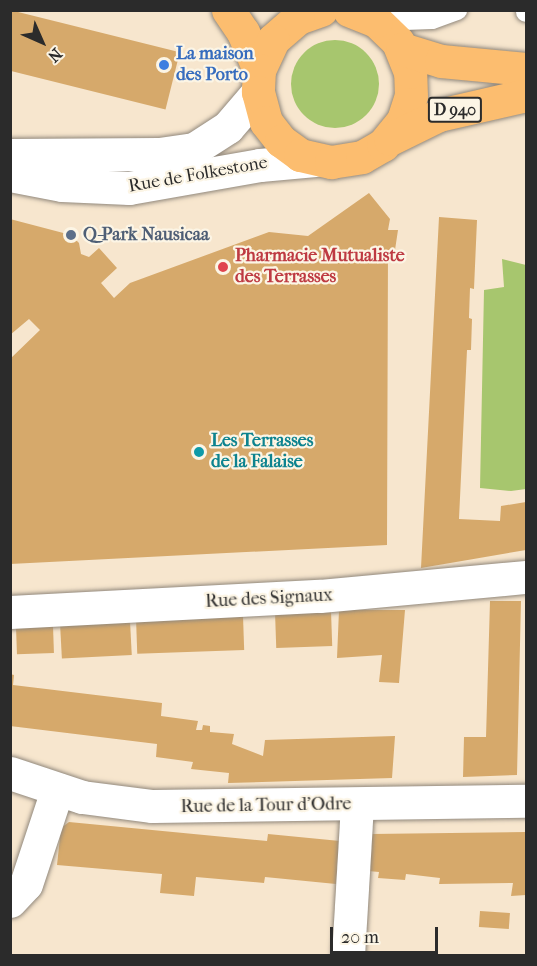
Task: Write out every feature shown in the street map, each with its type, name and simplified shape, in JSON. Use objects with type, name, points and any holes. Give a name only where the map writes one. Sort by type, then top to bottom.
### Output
[{"type":"main road","points":[[228,10],[243,32],[258,81],[263,115],[275,135],[293,151],[315,160],[355,160],[389,140],[403,120],[411,96],[410,72],[402,49]]},
{"type":"main road","points":[[258,81],[268,47],[284,28],[321,10]]},
{"type":"main road","points":[[363,16],[402,49],[441,61],[526,69]]},
{"type":"main road","name":"D 940","points":[[389,140],[439,115],[526,95]]},
{"type":"street","name":"Rue de Folkestone","points":[[10,155],[159,154],[194,148],[228,127],[258,81]]},
{"type":"street","name":"Rue de Folkestone","points":[[10,175],[62,185],[129,188],[267,164],[315,160]]},
{"type":"street","name":"Rue des Signaux","points":[[10,612],[320,596],[526,577]]},
{"type":"street","name":"Rue de la Tour d'Odre","points":[[10,773],[57,790],[152,806],[526,801]]},
{"type":"street","points":[[10,900],[26,884],[57,790]]},
{"type":"street","points":[[348,956],[357,805]]},
{"type":"lane","points":[[363,16],[432,19],[457,10]]},
{"type":"green space","points":[[335,40],[360,47],[372,59],[379,84],[372,109],[360,121],[335,128],[310,121],[298,109],[291,84],[298,59],[310,47]]},
{"type":"green space","points":[[502,259],[526,265],[526,489],[511,491],[480,488],[484,290],[504,287]]},
{"type":"building","points":[[10,10],[180,52],[166,110],[10,71]]},
{"type":"building","name":"Les Terrasses de la Falaise","points":[[369,193],[390,219],[388,230],[398,230],[395,250],[388,251],[387,545],[10,564],[10,359],[40,330],[29,319],[10,335],[10,219],[71,235],[79,243],[81,254],[89,257],[99,248],[117,268],[101,283],[114,298],[130,283],[269,232],[308,236]]},
{"type":"building","points":[[439,217],[477,220],[474,289],[470,288],[471,350],[467,350],[459,519],[500,521],[501,506],[526,502],[526,550],[421,568]]},
{"type":"building","points":[[490,601],[521,601],[517,775],[463,777],[464,737],[486,737]]},
{"type":"building","points":[[339,610],[405,610],[399,683],[379,682],[382,655],[337,658]]},
{"type":"building","points":[[331,611],[332,646],[276,648],[275,613]]},
{"type":"building","points":[[243,616],[244,650],[137,654],[136,620]]},
{"type":"building","points":[[130,621],[132,655],[62,659],[60,625]]},
{"type":"building","points":[[53,626],[54,653],[17,654],[16,627]]},
{"type":"building","points":[[10,674],[14,675],[13,685],[162,703],[161,716],[198,721],[196,730],[202,730],[203,725],[210,726],[210,732],[234,734],[232,744],[263,756],[265,740],[395,736],[392,778],[228,783],[229,773],[191,769],[193,762],[156,757],[157,744],[10,726]]},
{"type":"building","points":[[69,822],[267,841],[268,834],[340,841],[336,884],[265,877],[264,883],[196,877],[194,896],[160,893],[162,874],[57,865],[61,828]]},
{"type":"building","points":[[526,832],[526,895],[511,896],[513,883],[439,884],[440,878],[406,874],[405,880],[378,878],[379,872],[368,871],[371,834]]},
{"type":"building","points":[[480,911],[510,913],[509,929],[479,927]]},
{"type":"place","name":"La maison des Porto","points":[[164,65]]},
{"type":"place","name":"Q-Park Nausicaa","points":[[71,235]]},
{"type":"place","name":"Pharmacie Mutualiste des Terrasses","points":[[223,267]]},
{"type":"place","name":"Les Terrasses de la Falaise","points":[[199,452]]}]
